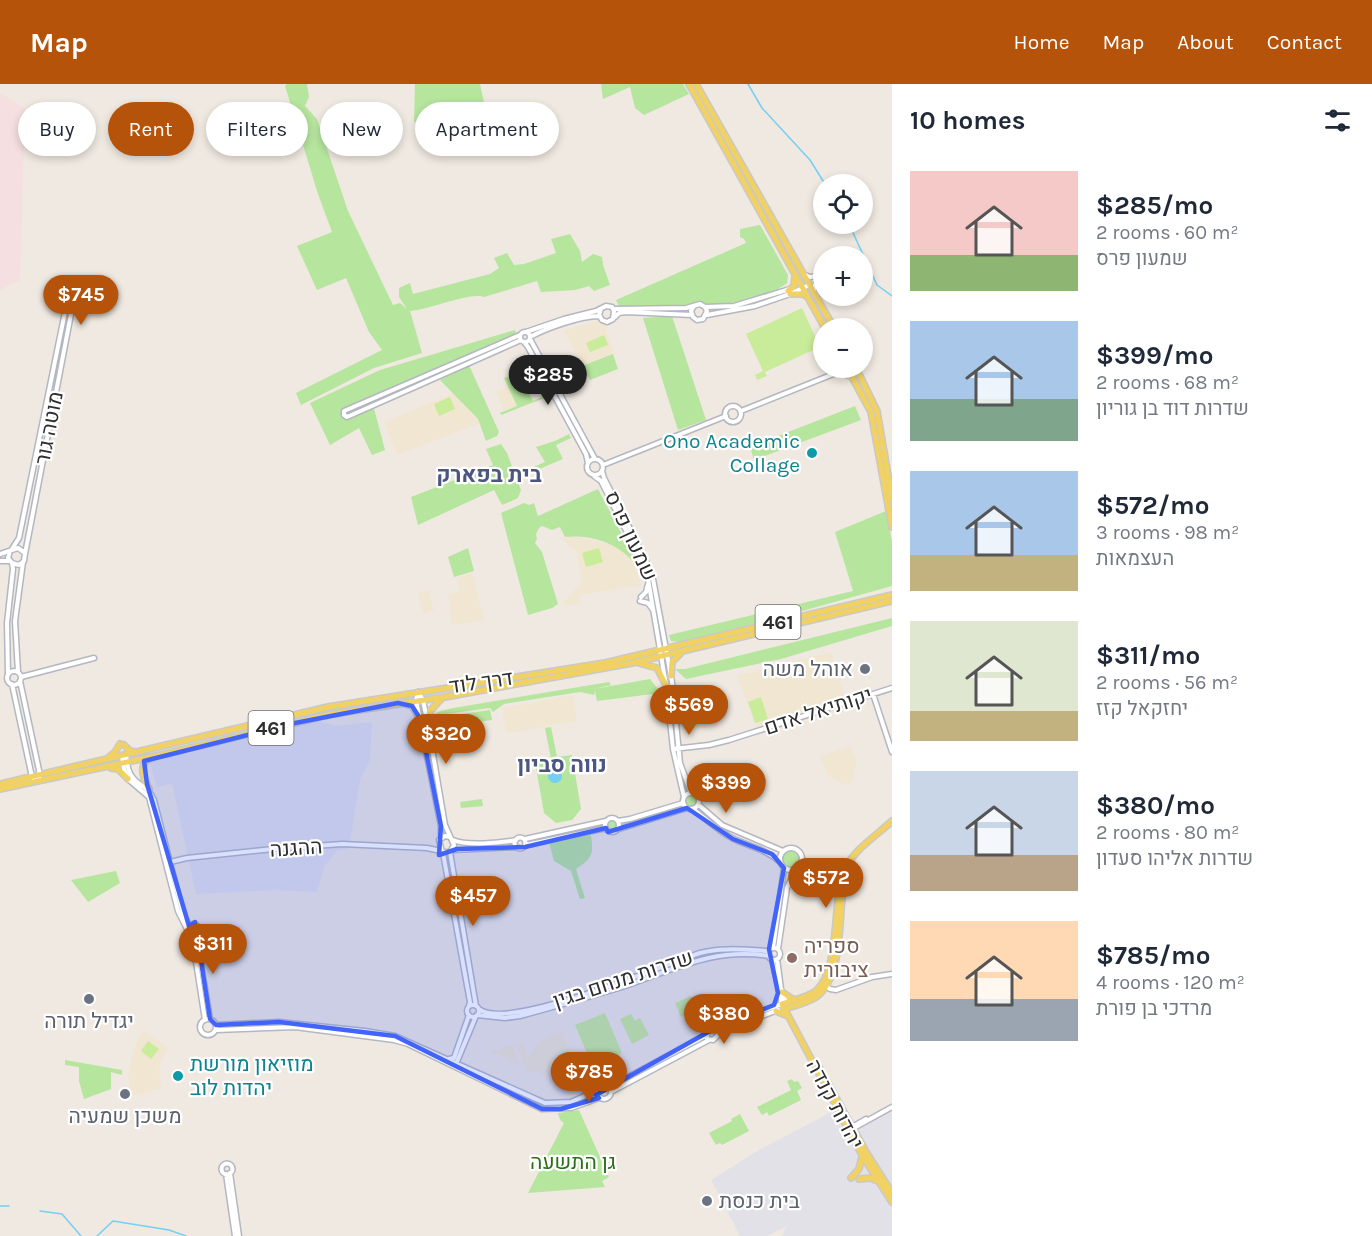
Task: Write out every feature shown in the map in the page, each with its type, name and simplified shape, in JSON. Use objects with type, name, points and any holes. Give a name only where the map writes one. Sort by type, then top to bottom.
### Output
[{"type":"main road","points":[[689,84],[712,119],[813,292]]},
{"type":"main road","points":[[696,84],[712,119],[819,318]]},
{"type":"main road","points":[[795,276],[795,284],[789,292],[807,297]]},
{"type":"main road","points":[[852,378],[871,412],[890,499]]},
{"type":"main road","points":[[861,378],[877,411],[892,527]]},
{"type":"main road","name":"דרך לוד","points":[[0,789],[107,759],[158,755],[332,714],[445,697],[632,663],[663,653],[892,595]]},
{"type":"main road","name":"דרך לוד","points":[[0,784],[36,778],[51,779],[124,759],[137,752],[328,706],[472,682],[688,651],[892,601]]},
{"type":"main road","points":[[671,676],[674,659],[688,651]]},
{"type":"main road","points":[[632,663],[655,667],[662,674],[666,685]]},
{"type":"main road","points":[[428,725],[428,715],[432,706],[445,697]]},
{"type":"main road","points":[[398,704],[412,706],[419,717]]},
{"type":"main road","points":[[107,759],[122,744],[130,751],[137,752]]},
{"type":"main road","points":[[149,789],[142,766],[144,761],[158,755]]},
{"type":"main road","points":[[51,779],[115,768],[128,779]]},
{"type":"main road","points":[[785,1006],[815,997],[826,984],[844,871],[857,853],[892,824]]},
{"type":"main road","points":[[785,1006],[815,992],[826,984]]},
{"type":"main road","points":[[780,993],[796,1000]]},
{"type":"main road","name":"יהדות קנדה","points":[[785,1006],[788,1016],[851,1129],[892,1193]]},
{"type":"main road","name":"יהדות קנדה","points":[[785,1006],[851,1129],[862,1155],[892,1202]]},
{"type":"main road","points":[[773,1009],[788,1016]]},
{"type":"main road","points":[[851,1178],[861,1167],[862,1155]]},
{"type":"main road","points":[[859,1179],[870,1178],[879,1182]]},
{"type":"street","points":[[802,272],[813,277]]},
{"type":"street","points":[[789,292],[734,306],[705,307],[700,304],[686,308],[613,309],[608,306],[526,332],[522,339],[347,417],[343,414],[344,411],[366,401],[522,339],[591,316],[599,316],[607,322],[619,313],[626,312],[692,315],[699,320],[706,316],[755,306],[789,292],[801,287],[808,283]]},
{"type":"street","points":[[64,290],[75,291],[77,295],[75,303],[69,306],[64,304],[61,296],[64,290]]},
{"type":"street","name":"מוטה גור","points":[[25,554],[75,303]]},
{"type":"street","name":"מוטה גור","points":[[11,550],[19,538],[65,312],[64,304]]},
{"type":"street","points":[[692,315],[694,306]]},
{"type":"street","points":[[705,307],[706,316]]},
{"type":"street","points":[[599,316],[601,309]]},
{"type":"street","points":[[613,309],[614,317]]},
{"type":"street","points":[[526,332],[595,459],[603,465],[602,471],[594,476]]},
{"type":"street","points":[[522,339],[586,454],[588,471],[601,481],[632,540],[649,580],[663,653],[673,748],[684,796],[683,802],[687,808]]},
{"type":"street","points":[[741,411],[823,378]]},
{"type":"street","points":[[730,406],[736,406],[741,411],[741,417],[735,422],[730,421],[726,416],[726,411],[730,406]]},
{"type":"street","points":[[603,465],[726,416]]},
{"type":"street","points":[[588,462],[595,459]]},
{"type":"street","name":"שמעון פרס","points":[[602,471],[603,478],[651,573],[659,602],[663,653]]},
{"type":"street","points":[[0,554],[21,549],[25,554],[15,621],[20,677],[36,778]]},
{"type":"street","points":[[11,550],[8,556],[13,569],[7,623],[9,670],[7,680],[12,684],[36,778]]},
{"type":"street","points":[[0,561],[16,565],[23,562]]},
{"type":"street","points":[[649,580],[648,589],[641,599],[648,603],[655,614]]},
{"type":"street","points":[[663,653],[671,676],[683,775],[690,793],[697,796],[699,805],[722,825],[783,851]]},
{"type":"street","points":[[20,677],[94,657]]},
{"type":"street","points":[[8,675],[12,671],[20,677]]},
{"type":"street","points":[[12,684],[17,684],[20,677]]},
{"type":"street","name":"יקותיאל אדם","points":[[673,748],[709,745],[892,688]]},
{"type":"street","points":[[418,692],[428,725],[445,825],[452,838],[451,851],[474,1001],[478,1007],[477,1016],[456,1066]]},
{"type":"street","points":[[873,694],[892,752]]},
{"type":"street","points":[[420,700],[419,717],[441,826],[442,852],[470,1002],[467,1010],[469,1015],[454,1058],[448,1059]]},
{"type":"street","points":[[124,759],[128,779],[149,797],[168,863]]},
{"type":"street","points":[[124,759],[133,778],[149,789],[154,801],[178,911],[188,927],[188,934],[194,936]]},
{"type":"street","points":[[684,796],[690,793]]},
{"type":"street","points":[[525,842],[611,818],[618,821],[630,819],[683,802]]},
{"type":"street","points":[[525,842],[606,828],[612,833],[699,805]]},
{"type":"street","points":[[693,808],[718,830],[733,839],[772,854],[784,868],[791,870],[796,868]]},
{"type":"street","points":[[606,821],[606,828]]},
{"type":"street","points":[[618,821],[619,829]]},
{"type":"street","points":[[427,848],[445,836],[467,843],[506,842],[521,837],[525,842]]},
{"type":"street","points":[[516,840],[517,847]]},
{"type":"street","name":"ההגנה","points":[[168,863],[187,858],[342,844],[427,848],[442,852],[463,848],[522,848],[525,842]]},
{"type":"street","points":[[773,954],[787,888],[796,868],[802,861],[799,851],[792,848],[780,854],[780,862]]},
{"type":"street","points":[[208,1019],[200,1026],[204,1033],[211,1034],[216,1028],[279,1022],[365,1030],[406,1040],[448,1059],[456,1066],[542,1109],[571,1108],[599,1098],[608,1098],[610,1090],[707,1035],[710,1031],[721,1030],[742,1016],[785,1006],[780,993],[773,954],[784,868]]},
{"type":"street","points":[[188,927],[193,924],[198,927],[194,936],[208,1019],[216,1028],[295,1027],[394,1040],[545,1104],[571,1102],[596,1091],[603,1084],[610,1090]]},
{"type":"street","name":"שדרות מנחם בגין","points":[[469,1006],[496,1014],[525,1010],[620,983],[699,953],[716,950],[773,954]]},
{"type":"street","name":"שדרות מנחם בגין","points":[[469,1015],[505,1018],[520,1016],[621,987],[704,957],[727,954],[773,954]]},
{"type":"street","points":[[826,984],[833,990],[872,977],[892,974]]},
{"type":"street","points":[[610,1090],[773,1009],[780,993]]},
{"type":"street","points":[[746,1016],[748,1022]]},
{"type":"street","points":[[707,1035],[709,1040]]},
{"type":"street","points":[[596,1091],[599,1098]]},
{"type":"street","points":[[851,1129],[892,1107]]},
{"type":"street","points":[[228,1174],[237,1236]]},
{"type":"highlighted area","points":[[398,703],[412,706],[419,717],[441,826],[439,855],[457,849],[525,847],[606,828],[608,832],[687,808],[733,839],[772,854],[784,868],[769,949],[778,993],[774,1005],[710,1031],[596,1095],[599,1098],[561,1109],[542,1109],[395,1036],[279,1022],[216,1025],[210,1019],[195,922],[189,926],[147,784],[144,761],[295,723]]},
{"type":"shaded area","points":[[0,93],[18,104],[18,156],[24,156],[20,280],[0,290]]},
{"type":"shaded area","points":[[598,320],[604,324],[614,353],[582,366],[564,331]]},
{"type":"shaded area","points":[[509,387],[518,406],[504,411],[496,392]]},
{"type":"shaded area","points":[[453,393],[480,423],[397,455],[385,422]]},
{"type":"shaded area","points":[[577,537],[620,548],[634,563],[642,585],[580,595],[581,604],[566,605],[562,601],[567,599],[582,582],[577,552],[560,538]]},
{"type":"shaded area","points":[[472,573],[484,620],[455,625],[452,623],[449,612],[451,608],[448,594],[460,591],[457,578]]},
{"type":"shaded area","points":[[428,590],[434,610],[423,614],[418,593]]},
{"type":"shaded area","points":[[831,652],[846,700],[807,715],[757,727],[737,676]]},
{"type":"shaded area","points":[[573,695],[577,721],[506,733],[502,708]]},
{"type":"shaded area","points":[[319,721],[336,726],[372,722],[370,760],[360,779],[349,848],[336,851],[324,867],[317,892],[275,890],[196,894],[172,783],[157,787],[149,760]]},
{"type":"shaded area","points":[[850,747],[857,760],[852,782],[840,783],[827,774],[820,756]]},
{"type":"shaded area","points":[[143,1030],[168,1048],[160,1063],[161,1088],[132,1096],[128,1075],[134,1049]]},
{"type":"shaded area","points":[[561,1031],[572,1056],[556,1063],[549,1077],[533,1069],[534,1073],[527,1071],[517,1046],[523,1043],[528,1058],[540,1040]]},
{"type":"shaded area","points":[[512,1046],[518,1064],[491,1051]]},
{"type":"shaded area","points":[[892,1106],[892,1236],[782,1236],[787,1226],[767,1236],[740,1236],[711,1180],[759,1150],[837,1109],[849,1131]]},
{"type":"green space","points":[[287,84],[307,84],[309,97],[307,102],[290,102],[285,86]]},
{"type":"green space","points":[[415,84],[480,84],[484,102],[415,102],[414,122]]},
{"type":"green space","points":[[601,84],[683,84],[689,94],[644,115],[635,108],[630,87],[603,99]]},
{"type":"green space","points":[[308,109],[317,119],[320,128],[320,156],[329,156],[348,211],[393,305],[400,303],[407,309],[399,297],[399,288],[410,283],[413,294],[490,274],[499,268],[494,258],[507,253],[514,265],[524,264],[556,253],[551,239],[570,234],[580,251],[582,262],[593,254],[602,257],[610,285],[594,291],[589,286],[575,290],[541,292],[537,281],[484,297],[469,297],[410,311],[422,353],[374,368],[301,405],[296,393],[382,350],[369,332],[346,278],[317,290],[297,246],[332,232],[306,156]]},
{"type":"green space","points":[[760,225],[788,275],[787,283],[752,299],[730,303],[619,306],[616,300],[746,243],[740,237],[740,229]]},
{"type":"green space","points":[[802,308],[813,332],[813,350],[765,372],[767,376],[757,380],[755,375],[763,371],[746,334]]},
{"type":"green space","points":[[672,316],[706,420],[678,430],[643,318]]},
{"type":"green space","points":[[515,330],[518,339],[371,397],[385,450],[372,455],[359,428],[330,445],[310,403],[380,370]]},
{"type":"green space","points":[[604,335],[608,345],[590,352],[586,343]]},
{"type":"green space","points":[[613,354],[618,369],[590,380],[582,366]]},
{"type":"green space","points":[[469,365],[499,432],[497,436],[486,441],[478,419],[440,380]]},
{"type":"green space","points":[[519,373],[533,401],[548,394],[549,396],[501,415],[500,413],[517,406],[504,378]]},
{"type":"green space","points":[[450,397],[455,409],[439,416],[434,404]]},
{"type":"green space","points":[[855,406],[861,420],[754,460],[750,447]]},
{"type":"green space","points":[[569,434],[571,438],[556,445],[563,459],[525,475],[524,471],[545,462],[536,447]]},
{"type":"green space","points":[[501,444],[507,453],[521,490],[518,498],[502,505],[494,490],[418,525],[411,497],[493,465],[486,449]]},
{"type":"green space","points":[[598,489],[637,563],[635,564],[613,545],[585,537],[565,537],[560,527],[552,530],[542,526],[536,534],[535,543],[542,552],[558,604],[528,615],[501,513],[524,503],[529,505],[534,503],[538,516]]},
{"type":"green space","points":[[886,511],[892,541],[892,586],[770,620],[680,642],[671,641],[669,635],[853,591],[835,532]]},
{"type":"green space","points":[[468,548],[474,571],[454,577],[448,557]]},
{"type":"green space","points":[[599,548],[603,562],[586,567],[582,553]]},
{"type":"green space","points":[[892,618],[892,626],[781,659],[686,679],[675,669],[685,669]]},
{"type":"green space","points":[[650,679],[661,693],[597,701],[595,691],[594,695],[580,692],[504,704],[493,712],[490,708],[431,716],[453,708],[609,682],[611,685],[594,689]]},
{"type":"green space","points":[[761,697],[768,719],[755,723],[748,702]]},
{"type":"green space","points":[[490,710],[492,720],[431,729],[429,719]]},
{"type":"green space","points":[[551,727],[557,757],[572,755],[581,809],[572,820],[556,823],[544,813],[535,762],[551,759],[545,728]]},
{"type":"green space","points":[[691,793],[699,801],[691,809],[683,801]]},
{"type":"green space","points":[[482,799],[483,806],[461,808],[460,802]]},
{"type":"green space","points":[[612,818],[617,820],[619,825],[617,830],[612,832],[607,830],[605,825],[607,820]]},
{"type":"green space","points":[[591,835],[591,855],[576,869],[585,898],[580,899],[571,871],[554,861],[549,842]]},
{"type":"green space","points":[[791,848],[799,851],[802,859],[799,867],[791,870],[783,867],[780,859],[783,851]]},
{"type":"green space","points":[[116,871],[120,883],[88,902],[71,880]]},
{"type":"green space","points":[[496,876],[497,885],[481,886],[480,878]]},
{"type":"green space","points":[[691,996],[697,1009],[681,1017],[675,1003]]},
{"type":"green space","points":[[605,1013],[622,1053],[592,1065],[575,1025]]},
{"type":"green space","points":[[631,1014],[635,1021],[640,1018],[649,1035],[632,1044],[620,1019]]},
{"type":"green space","points":[[148,1041],[159,1049],[151,1059],[141,1051]]},
{"type":"green space","points":[[65,1060],[122,1070],[122,1075],[111,1072],[111,1089],[84,1099],[79,1081],[79,1067],[65,1065]]},
{"type":"green space","points":[[792,1079],[794,1082],[798,1081],[802,1088],[797,1091],[801,1100],[769,1116],[767,1112],[762,1115],[757,1107],[791,1090],[787,1081]]},
{"type":"green space","name":"גן התשעה","points":[[579,1110],[609,1177],[602,1181],[605,1187],[528,1193],[564,1123],[560,1120],[558,1113]]},
{"type":"green space","points":[[740,1114],[749,1131],[722,1145],[720,1143],[716,1145],[709,1133]]},
{"type":"water","points":[[552,769],[558,769],[562,776],[558,783],[552,783],[548,779],[548,773]]},
{"type":"waterway","points":[[748,84],[762,108],[810,160],[819,174]]},
{"type":"waterway","points":[[854,234],[877,285],[892,296]]},
{"type":"waterway","points":[[0,1206],[9,1206]]},
{"type":"waterway","points":[[40,1211],[62,1214],[81,1236]]},
{"type":"waterway","points":[[97,1236],[113,1221],[169,1230],[186,1236]]},
{"type":"place","name":"Ono Academic Collage","points":[[812,453]]},
{"type":"place","name":"אוהל משה","points":[[865,669]]},
{"type":"place","name":"ספריה ציבורית","points":[[792,958]]},
{"type":"place","name":"יגדיל תורה","points":[[89,999]]},
{"type":"place","name":"מוזיאון מורשת יהדות לוב","points":[[178,1076]]},
{"type":"place","name":"משכן שמעיה","points":[[125,1094]]},
{"type":"place","name":"בית כנסת","points":[[707,1201]]},
{"type":"district","name":"בית בפארק","points":[[489,474]]},
{"type":"district","name":"נווה סביון","points":[[562,764]]}]
